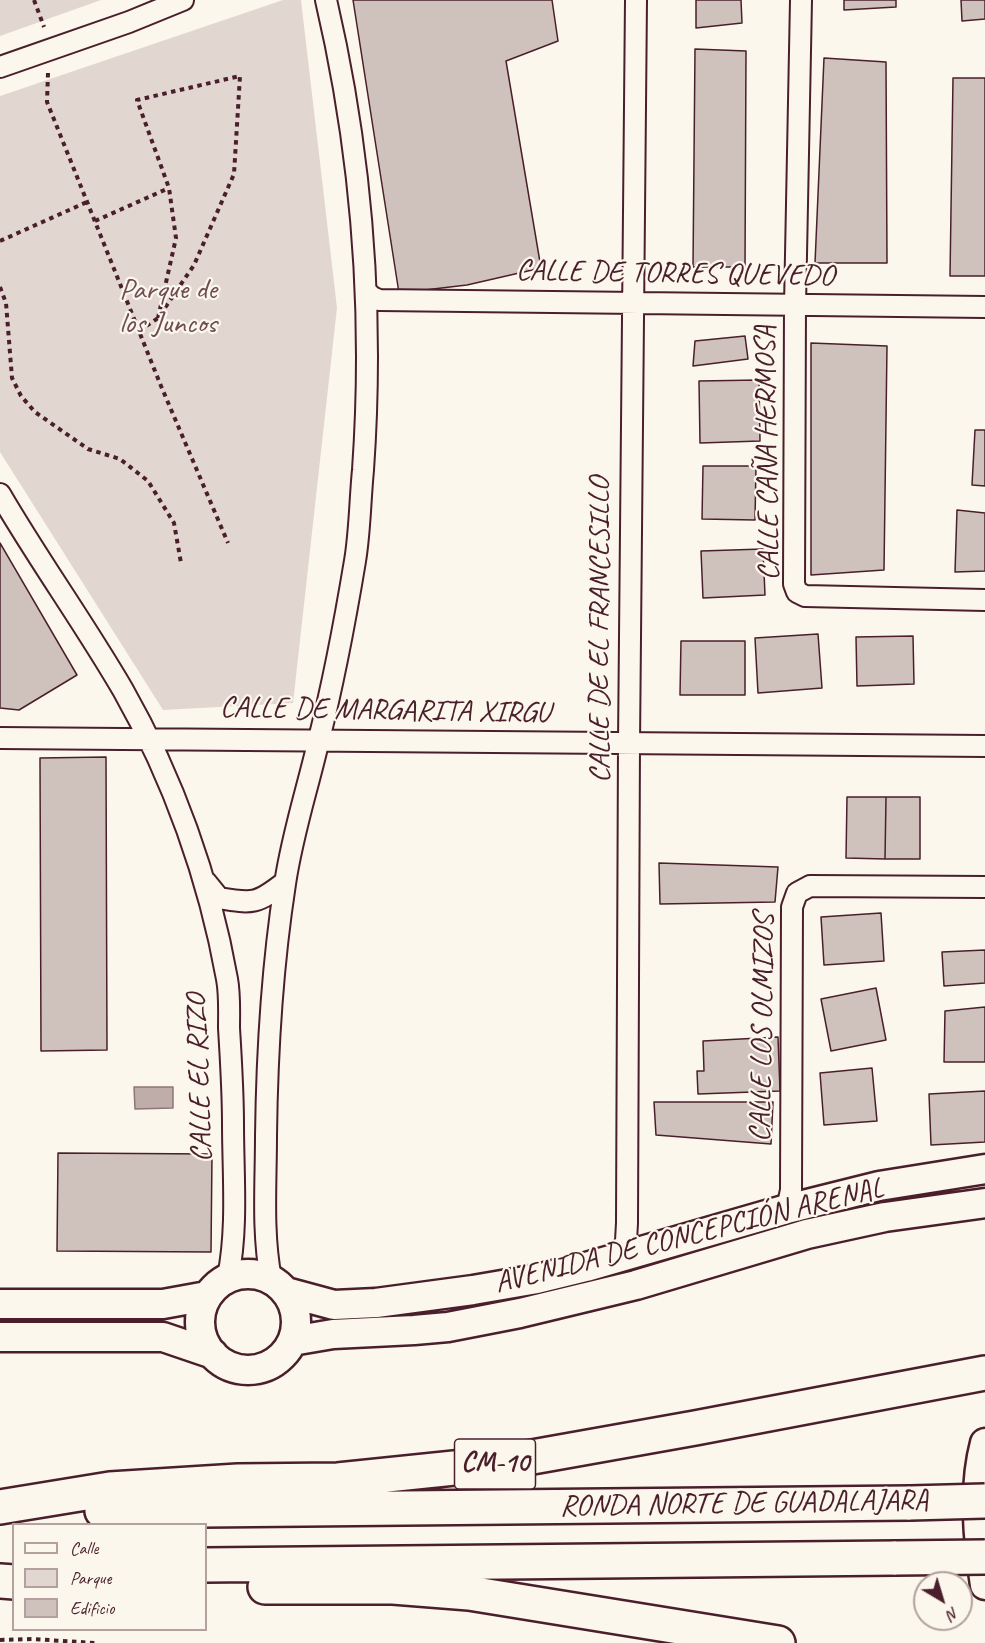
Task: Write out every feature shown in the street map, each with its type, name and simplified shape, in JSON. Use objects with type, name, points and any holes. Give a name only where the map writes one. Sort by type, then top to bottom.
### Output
[{"type":"highway","name":"CM-10","points":[[0,1507],[110,1489],[238,1482],[338,1480],[493,1464],[985,1373]]},
{"type":"highway","name":"RONDA NORTE DE GUADALAJARA","points":[[0,1512],[985,1501]]},
{"type":"highway","name":"RONDA NORTE DE GUADALAJARA","points":[[207,1565],[985,1557]]},
{"type":"highway","points":[[207,1586],[393,1587],[433,1590],[538,1604],[778,1643]]},
{"type":"street","points":[[0,68],[183,0]]},
{"type":"street","points":[[0,1337],[163,1336],[213,1354],[228,1366],[245,1370],[267,1365],[284,1353],[292,1341],[296,1325],[294,1307],[279,1285],[267,1256],[267,1080],[270,1015],[285,882],[334,679],[356,556],[367,394],[366,291],[360,202],[343,76],[326,0]]},
{"type":"street","name":"CALLE DE EL FRANCESILLO","points":[[618,1259],[626,1241],[627,1223],[636,0]]},
{"type":"street","points":[[795,306],[801,0]]},
{"type":"street","name":"CALLE DE TORRES QUEVEDO","points":[[366,291],[372,297],[380,300],[985,307]]},
{"type":"street","name":"CALLE CAÑA HERMOSA","points":[[795,306],[794,584],[797,592],[805,596],[985,600]]},
{"type":"street","name":"CALLE EL RIZO","points":[[0,494],[30,546],[94,642],[148,739],[178,807],[204,879],[227,981],[233,1125],[233,1230],[228,1277]]},
{"type":"street","name":"CALLE DE MARGARITA XIRGU","points":[[0,738],[985,746]]},
{"type":"street","name":"CALLE EL RIZO","points":[[204,879],[219,898],[247,903],[267,896],[285,882]]},
{"type":"street","name":"CALLE LOS OLMIZOS","points":[[787,1209],[791,1190],[792,907],[797,893],[810,886],[985,887]]},
{"type":"street","name":"AVENIDA DE CONCEPCIÓN ARENAL","points":[[279,1285],[334,1305],[376,1303],[473,1290],[537,1279],[618,1259],[787,1209],[879,1186],[985,1169]]},
{"type":"street","name":"AVENIDA DE CONCEPCIÓN ARENAL","points":[[292,1341],[333,1334],[448,1327],[520,1313],[636,1285],[807,1234],[885,1217],[985,1203]]},
{"type":"street","points":[[213,1354],[202,1336],[200,1315],[207,1296],[228,1277],[250,1273],[279,1285]]},
{"type":"street","points":[[0,1304],[163,1304],[207,1296]]},
{"type":"street","points":[[985,1443],[981,1457],[978,1514],[985,1585]]},
{"type":"path","points":[[48,51],[47,102],[139,331],[228,543]]},
{"type":"path","points":[[139,331],[158,318],[194,265],[234,174],[240,76],[137,100],[169,188],[176,238],[158,318]]},
{"type":"path","points":[[94,221],[169,188]]},
{"type":"path","points":[[0,241],[87,202]]},
{"type":"path","points":[[0,287],[6,303],[12,378],[21,396],[35,412],[88,449],[120,459],[147,481],[174,523],[181,563]]},
{"type":"path","points":[[0,1640],[32,1639],[95,1643]]},
{"type":"green space","points":[[0,0],[101,0],[0,36]]},
{"type":"green space","name":"Parque de los Juncos","points":[[283,0],[301,0],[337,308],[293,703],[163,710],[0,452],[0,96]]},
{"type":"shaded area","points":[[134,1087],[173,1087],[173,1108],[135,1109]]},
{"type":"building","points":[[353,0],[552,0],[558,41],[506,61],[541,268],[467,285],[399,293]]},
{"type":"building","points":[[696,0],[741,0],[742,23],[696,28]]},
{"type":"building","points":[[844,0],[896,0],[896,7],[844,10]]},
{"type":"building","points":[[961,0],[985,0],[985,19],[962,21]]},
{"type":"building","points":[[695,49],[746,51],[745,267],[693,267]]},
{"type":"building","points":[[824,58],[886,62],[887,263],[815,263]]},
{"type":"building","points":[[953,78],[985,78],[985,276],[950,276]]},
{"type":"building","points":[[745,336],[748,359],[693,366],[695,341]]},
{"type":"building","points":[[811,343],[887,346],[884,570],[811,575]]},
{"type":"building","points":[[759,380],[760,441],[700,443],[699,381]]},
{"type":"building","points":[[975,430],[985,430],[985,486],[972,485]]},
{"type":"building","points":[[703,466],[756,466],[755,520],[702,519]]},
{"type":"building","points":[[957,510],[985,513],[985,571],[955,572]]},
{"type":"building","points":[[0,543],[77,675],[19,710],[0,708]]},
{"type":"building","points":[[763,549],[765,595],[703,598],[701,551]]},
{"type":"building","points":[[818,634],[822,688],[758,693],[755,638]]},
{"type":"building","points":[[913,636],[914,684],[857,686],[856,637]]},
{"type":"building","points":[[681,641],[745,641],[745,695],[680,695]]},
{"type":"building","points":[[106,757],[107,1050],[41,1051],[40,758]]},
{"type":"building","points":[[847,797],[886,797],[885,859],[846,858]]},
{"type":"building","points":[[886,797],[920,797],[920,859],[885,859]]},
{"type":"building","points":[[659,863],[778,867],[775,902],[660,904]]},
{"type":"building","points":[[881,913],[884,961],[824,965],[821,917]]},
{"type":"building","points":[[985,950],[985,983],[944,986],[942,952]]},
{"type":"building","points":[[876,988],[886,1040],[831,1051],[821,999]]},
{"type":"building","points":[[985,1007],[985,1062],[944,1062],[945,1011]]},
{"type":"building","points":[[778,1037],[780,1091],[698,1094],[697,1071],[704,1071],[703,1041]]},
{"type":"building","points":[[872,1068],[877,1121],[824,1125],[820,1073]]},
{"type":"building","points":[[985,1091],[985,1142],[931,1145],[929,1094]]},
{"type":"building","points":[[654,1102],[773,1102],[771,1144],[656,1135]]},
{"type":"building","points":[[58,1153],[212,1154],[211,1252],[57,1251]]}]
